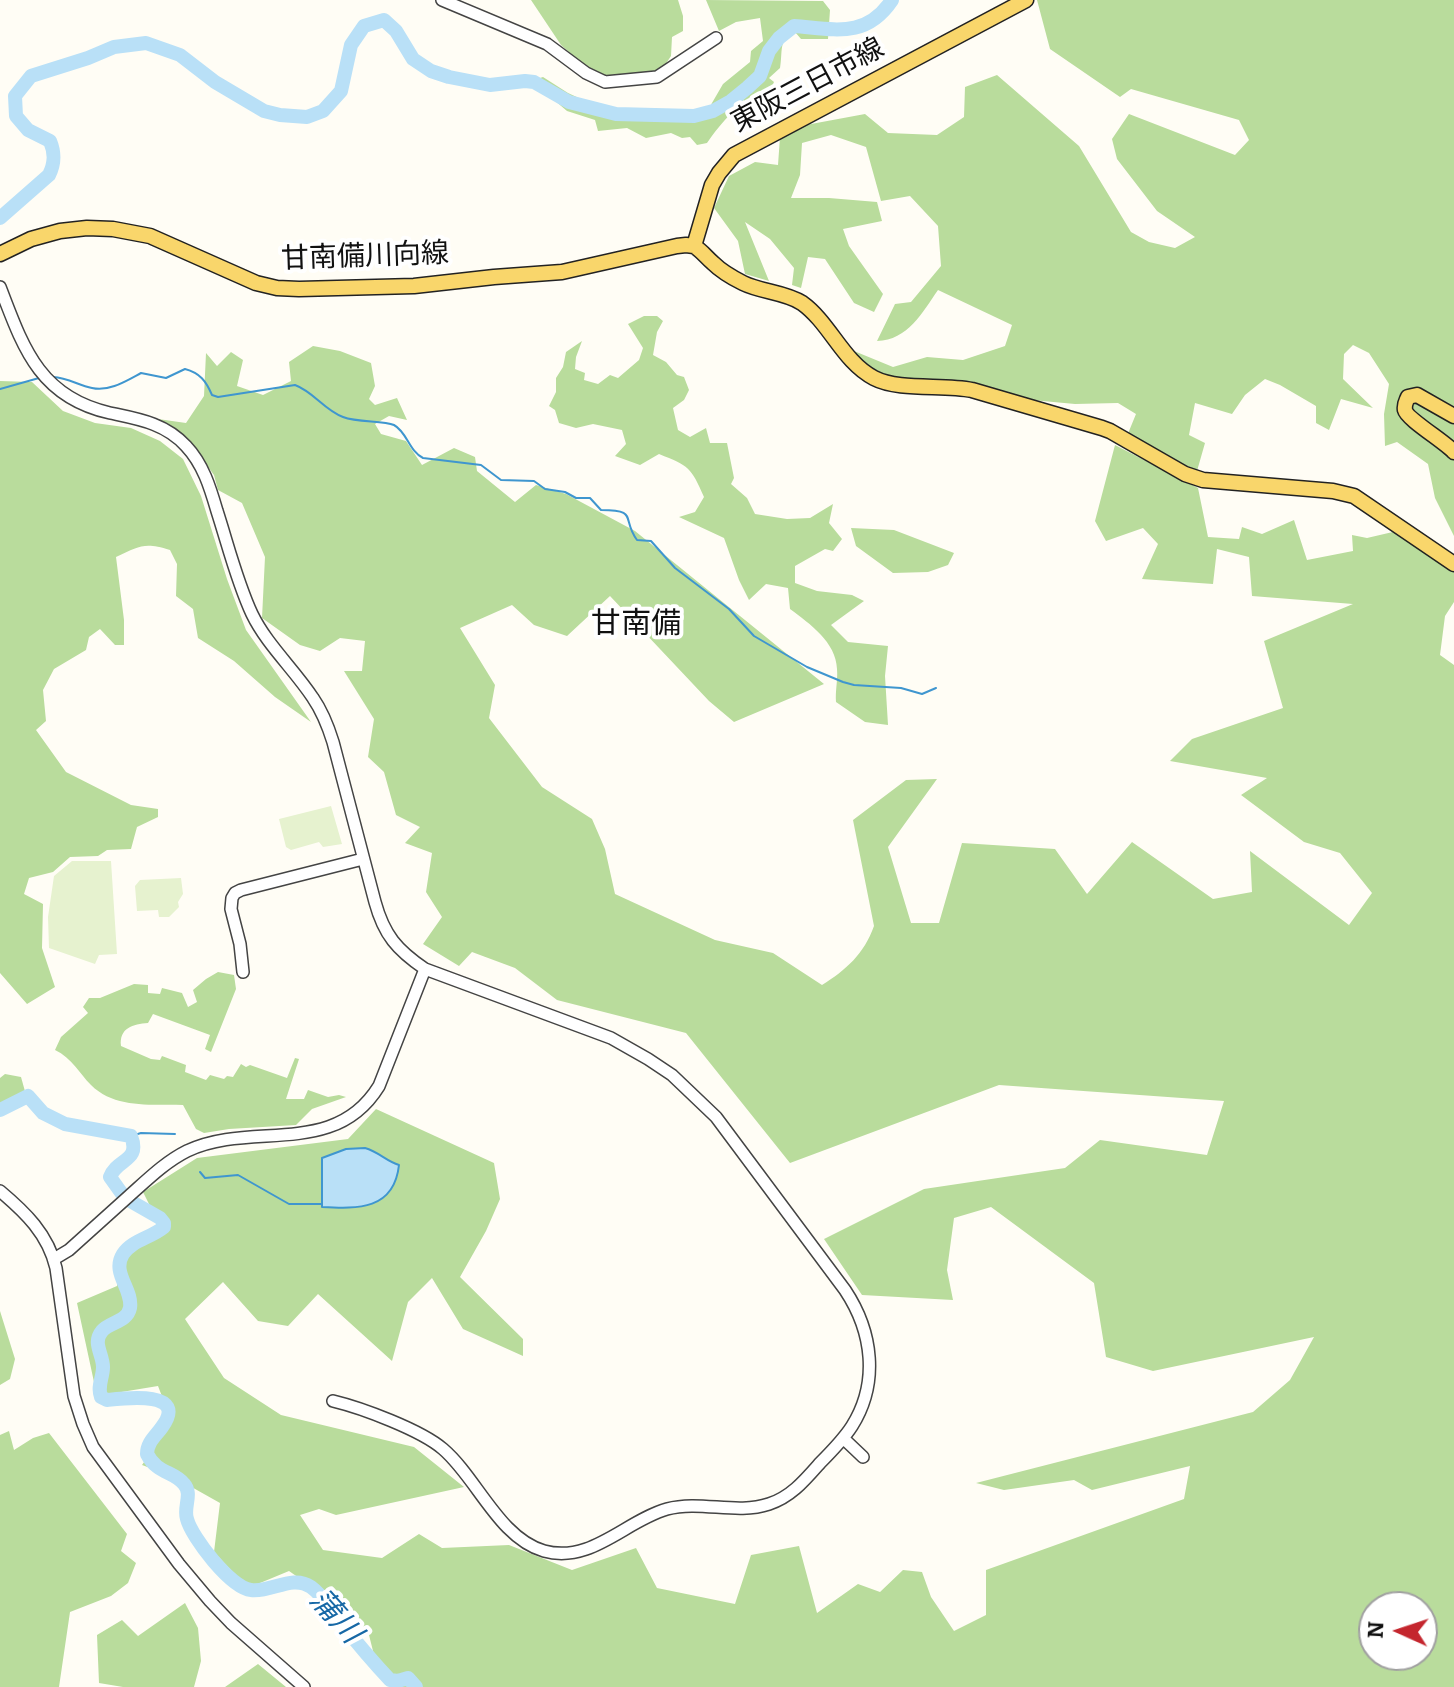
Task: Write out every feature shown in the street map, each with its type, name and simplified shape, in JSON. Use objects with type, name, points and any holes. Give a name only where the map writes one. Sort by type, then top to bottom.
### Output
[{"type":"main road","name":"東阪三日市線","points":[[694,246],[712,185],[734,155],[998,7],[1026,0]]},
{"type":"main road","name":"甘南備川向線","points":[[0,254],[31,239],[60,231],[113,229],[150,236],[256,283],[289,289],[408,286],[553,273],[677,246],[694,246]]},
{"type":"main road","points":[[694,246],[714,265],[743,283],[801,303],[819,319],[861,369],[876,379],[895,384],[972,390],[1102,428],[1185,474],[1203,480],[1333,491],[1354,496],[1454,564]]},
{"type":"main road","points":[[1454,416],[1417,395],[1408,397],[1406,401],[1405,410],[1410,418],[1454,452]]},
{"type":"street","points":[[442,0],[531,35],[586,73],[605,82],[657,77],[716,38]]},
{"type":"street","points":[[0,287],[20,339],[38,369],[56,387],[92,408],[162,427],[195,455],[207,478],[243,593],[254,617],[322,713],[333,742],[379,918],[398,948],[425,969],[623,1044],[682,1083],[716,1117],[845,1290],[862,1320],[870,1357],[868,1387],[859,1413],[843,1438],[798,1487],[775,1502],[746,1509],[688,1506],[668,1509],[590,1548],[559,1554],[532,1547],[516,1536],[455,1461],[434,1443],[368,1412],[333,1401]]},
{"type":"street","points":[[243,972],[231,909],[235,893],[363,859]]},
{"type":"street","points":[[54,1259],[69,1250],[172,1159],[199,1146],[227,1140],[315,1132],[353,1115],[367,1103],[379,1086],[425,969]]},
{"type":"street","points":[[0,1191],[28,1216],[54,1259],[74,1396],[93,1447],[210,1601],[238,1630],[304,1687]]},
{"type":"street","points":[[843,1438],[863,1457]]},
{"type":"green space","points":[[531,0],[678,0],[683,31],[672,37],[671,56],[655,74],[605,77],[588,69],[561,45]]},
{"type":"green space","points":[[706,0],[823,1],[830,10],[828,39],[801,39],[795,32],[790,34],[782,46],[780,68],[769,78],[774,82],[768,93],[751,105],[743,100],[707,143],[697,145],[690,137],[682,138],[671,133],[646,138],[627,128],[598,131],[595,120],[567,111],[544,94],[537,79],[543,77],[594,105],[662,111],[683,121],[705,115],[723,84],[750,62],[751,51],[763,41],[760,18],[736,22],[719,31]]},
{"type":"green space","points":[[1037,0],[1454,0],[1454,536],[1435,498],[1428,464],[1397,442],[1385,446],[1384,414],[1389,384],[1369,353],[1353,345],[1344,354],[1343,379],[1373,408],[1341,399],[1329,430],[1316,423],[1316,406],[1265,379],[1245,395],[1232,414],[1195,403],[1189,435],[1205,443],[1197,471],[1127,436],[1136,414],[1118,403],[1075,404],[1021,399],[885,378],[865,366],[854,351],[893,367],[927,357],[963,360],[1005,346],[1012,325],[938,290],[906,330],[897,336],[877,341],[895,304],[911,302],[941,266],[938,226],[910,196],[881,201],[866,147],[831,135],[802,143],[800,175],[791,198],[877,202],[882,221],[843,229],[849,246],[883,294],[874,312],[854,303],[825,259],[808,257],[801,288],[792,285],[794,268],[770,239],[745,222],[769,281],[745,274],[738,241],[714,208],[729,176],[755,162],[778,165],[780,137],[795,127],[865,114],[888,133],[937,135],[964,117],[965,87],[997,75],[1079,146],[1131,232],[1149,242],[1175,248],[1195,237],[1157,211],[1117,159],[1112,139],[1129,114],[1235,155],[1249,140],[1239,120],[1131,89],[1120,97],[1050,49]]},
{"type":"green space","points":[[644,316],[657,316],[663,321],[657,332],[653,355],[666,362],[677,375],[684,377],[689,390],[684,400],[673,408],[678,430],[690,437],[706,428],[710,443],[727,443],[734,478],[731,484],[747,498],[755,514],[787,519],[810,518],[833,504],[829,523],[842,539],[833,551],[825,549],[795,566],[795,583],[817,591],[852,595],[864,601],[831,625],[848,642],[888,646],[885,676],[888,725],[865,722],[836,702],[836,659],[821,634],[790,609],[788,588],[766,584],[749,600],[724,538],[679,517],[695,512],[704,497],[688,469],[659,454],[640,465],[615,456],[626,444],[622,430],[593,424],[576,428],[559,423],[555,410],[549,406],[556,392],[556,378],[563,367],[566,352],[582,341],[575,369],[585,373],[584,380],[598,384],[610,375],[618,378],[639,360],[643,348],[628,324]]},
{"type":"green space","points":[[313,346],[340,351],[371,363],[375,386],[369,399],[375,405],[397,398],[407,420],[389,416],[375,424],[381,434],[406,441],[422,465],[454,448],[475,457],[477,471],[515,502],[536,485],[566,494],[635,531],[824,684],[734,722],[709,701],[610,596],[567,636],[534,625],[512,605],[460,628],[495,685],[489,718],[542,787],[592,819],[605,849],[615,894],[715,940],[773,953],[822,985],[853,960],[874,926],[853,820],[906,780],[937,779],[888,847],[911,923],[939,923],[962,843],[1055,849],[1087,894],[1132,842],[1213,899],[1252,892],[1250,851],[1349,925],[1372,893],[1340,853],[1304,842],[1241,795],[1267,778],[1170,761],[1192,739],[1283,708],[1264,641],[1353,604],[1252,596],[1249,557],[1217,549],[1213,584],[1142,579],[1158,544],[1143,528],[1106,541],[1095,521],[1115,445],[1198,488],[1208,537],[1239,539],[1242,527],[1262,534],[1294,520],[1307,560],[1353,551],[1352,535],[1367,538],[1397,531],[1454,570],[1454,602],[1445,616],[1440,655],[1454,665],[1454,1687],[402,1687],[395,1674],[379,1675],[369,1635],[345,1627],[312,1587],[289,1571],[248,1588],[214,1552],[220,1503],[172,1476],[142,1465],[172,1422],[158,1386],[97,1396],[77,1303],[117,1286],[119,1259],[159,1224],[143,1192],[197,1158],[348,1139],[376,1109],[494,1163],[500,1199],[460,1277],[523,1339],[523,1356],[463,1329],[432,1278],[408,1302],[392,1361],[318,1294],[288,1326],[258,1321],[223,1282],[185,1319],[224,1378],[281,1415],[414,1447],[464,1487],[336,1515],[319,1509],[300,1515],[323,1550],[382,1558],[419,1534],[442,1548],[509,1545],[572,1570],[636,1548],[657,1588],[735,1604],[751,1555],[799,1546],[817,1613],[858,1584],[880,1592],[903,1570],[922,1572],[931,1597],[954,1631],[986,1615],[986,1570],[1184,1499],[1190,1466],[1092,1490],[1074,1480],[1004,1490],[976,1483],[1253,1412],[1290,1380],[1314,1337],[1153,1371],[1106,1357],[1094,1283],[991,1207],[954,1218],[947,1270],[953,1300],[862,1295],[824,1239],[924,1189],[1065,1168],[1100,1140],[1207,1155],[1224,1101],[999,1085],[790,1163],[686,1033],[557,1000],[515,968],[472,952],[459,966],[423,944],[442,917],[426,892],[432,853],[405,843],[420,827],[396,815],[384,772],[368,757],[374,719],[344,671],[362,671],[365,641],[340,638],[320,651],[300,645],[262,618],[265,557],[242,503],[218,490],[214,475],[187,438],[151,418],[186,423],[204,396],[206,353],[217,366],[231,352],[243,360],[237,386],[263,395],[291,381],[289,362]]},
{"type":"green space","points":[[0,381],[32,382],[63,411],[95,423],[131,428],[160,441],[183,459],[201,496],[246,630],[311,722],[275,697],[234,661],[198,638],[193,609],[176,596],[177,564],[170,550],[142,546],[116,557],[124,645],[115,645],[100,629],[89,637],[86,650],[54,669],[43,690],[46,721],[36,730],[66,772],[131,805],[158,809],[158,817],[137,827],[131,849],[107,850],[98,856],[70,857],[53,872],[29,878],[24,894],[43,904],[42,948],[55,987],[27,1004],[0,973]]},
{"type":"green space","points":[[851,528],[894,530],[954,553],[948,565],[928,572],[893,573],[856,546]]},
{"type":"green space","points":[[331,806],[342,844],[323,847],[319,842],[291,850],[286,847],[279,819]]},
{"type":"green space","points":[[72,861],[111,861],[117,954],[99,955],[95,964],[49,948],[48,917],[54,876]]},
{"type":"green space","points":[[181,878],[183,894],[178,902],[179,907],[169,917],[159,917],[158,910],[137,911],[135,886],[140,880]]},
{"type":"green space","points":[[218,972],[234,975],[236,989],[211,1052],[205,1049],[210,1035],[153,1014],[148,1023],[132,1026],[125,1031],[121,1046],[151,1059],[160,1060],[162,1056],[186,1065],[185,1072],[206,1080],[210,1075],[224,1079],[233,1077],[241,1064],[287,1078],[295,1058],[299,1059],[286,1099],[304,1099],[308,1090],[328,1097],[346,1097],[312,1109],[296,1125],[204,1133],[196,1129],[183,1105],[134,1104],[101,1093],[71,1061],[55,1050],[61,1037],[88,1013],[83,1007],[89,998],[100,998],[134,984],[148,985],[148,993],[160,994],[162,988],[182,993],[188,1007],[197,1002],[193,990]]},
{"type":"green space","points":[[5,1074],[21,1077],[28,1102],[0,1114],[0,1078]]},
{"type":"green space","points":[[0,1311],[15,1359],[10,1379],[0,1385]]},
{"type":"green space","points":[[9,1431],[14,1450],[33,1438],[49,1433],[127,1534],[121,1551],[136,1563],[128,1583],[111,1596],[70,1612],[59,1687],[0,1687],[0,1435]]},
{"type":"green space","points":[[185,1603],[198,1628],[201,1661],[194,1687],[123,1687],[99,1683],[97,1635],[122,1620],[138,1636]]},
{"type":"green space","points":[[258,1664],[286,1687],[225,1687]]},
{"type":"water","points":[[365,1148],[399,1165],[390,1191],[372,1204],[349,1208],[322,1207],[322,1158],[346,1149]]},
{"type":"waterway","points":[[0,218],[49,175],[53,162],[50,141],[28,130],[16,116],[15,96],[31,76],[114,47],[146,43],[180,55],[215,82],[264,111],[307,117],[323,111],[341,91],[351,45],[364,26],[384,20],[396,31],[413,59],[431,71],[449,77],[490,85],[534,82],[569,102],[616,114],[694,116],[713,111],[747,88],[760,76],[769,51],[794,26],[836,29],[860,26],[871,21],[892,0]]},
{"type":"waterway","points":[[53,377],[92,388],[105,388],[141,373],[166,378],[185,369],[199,375],[212,395],[218,397],[295,385],[343,417],[394,425],[423,458],[481,465],[501,480],[534,481],[545,489],[565,492],[576,498],[590,498],[601,510],[625,514],[637,540],[651,541],[675,568],[729,609],[754,636],[807,667],[854,685],[901,688],[922,694],[936,688]]},
{"type":"waterway","points":[[0,389],[39,378]]},
{"type":"waterway","name":"蒲川","points":[[0,1110],[28,1096],[43,1113],[65,1124],[131,1136],[131,1155],[110,1177],[125,1198],[160,1218],[164,1227],[131,1245],[120,1261],[119,1268],[130,1308],[122,1319],[99,1335],[103,1362],[100,1393],[107,1400],[151,1399],[167,1407],[168,1415],[150,1443],[147,1454],[156,1465],[187,1488],[187,1519],[204,1549],[233,1581],[251,1590],[296,1582],[311,1587],[390,1680],[408,1678],[416,1687]]},
{"type":"waterway","points":[[131,1136],[141,1133],[175,1134]]},
{"type":"waterway","points":[[200,1172],[205,1178],[238,1175],[289,1204],[322,1204]]},
{"type":"district","name":"甘南備","points":[[636,625]]}]
